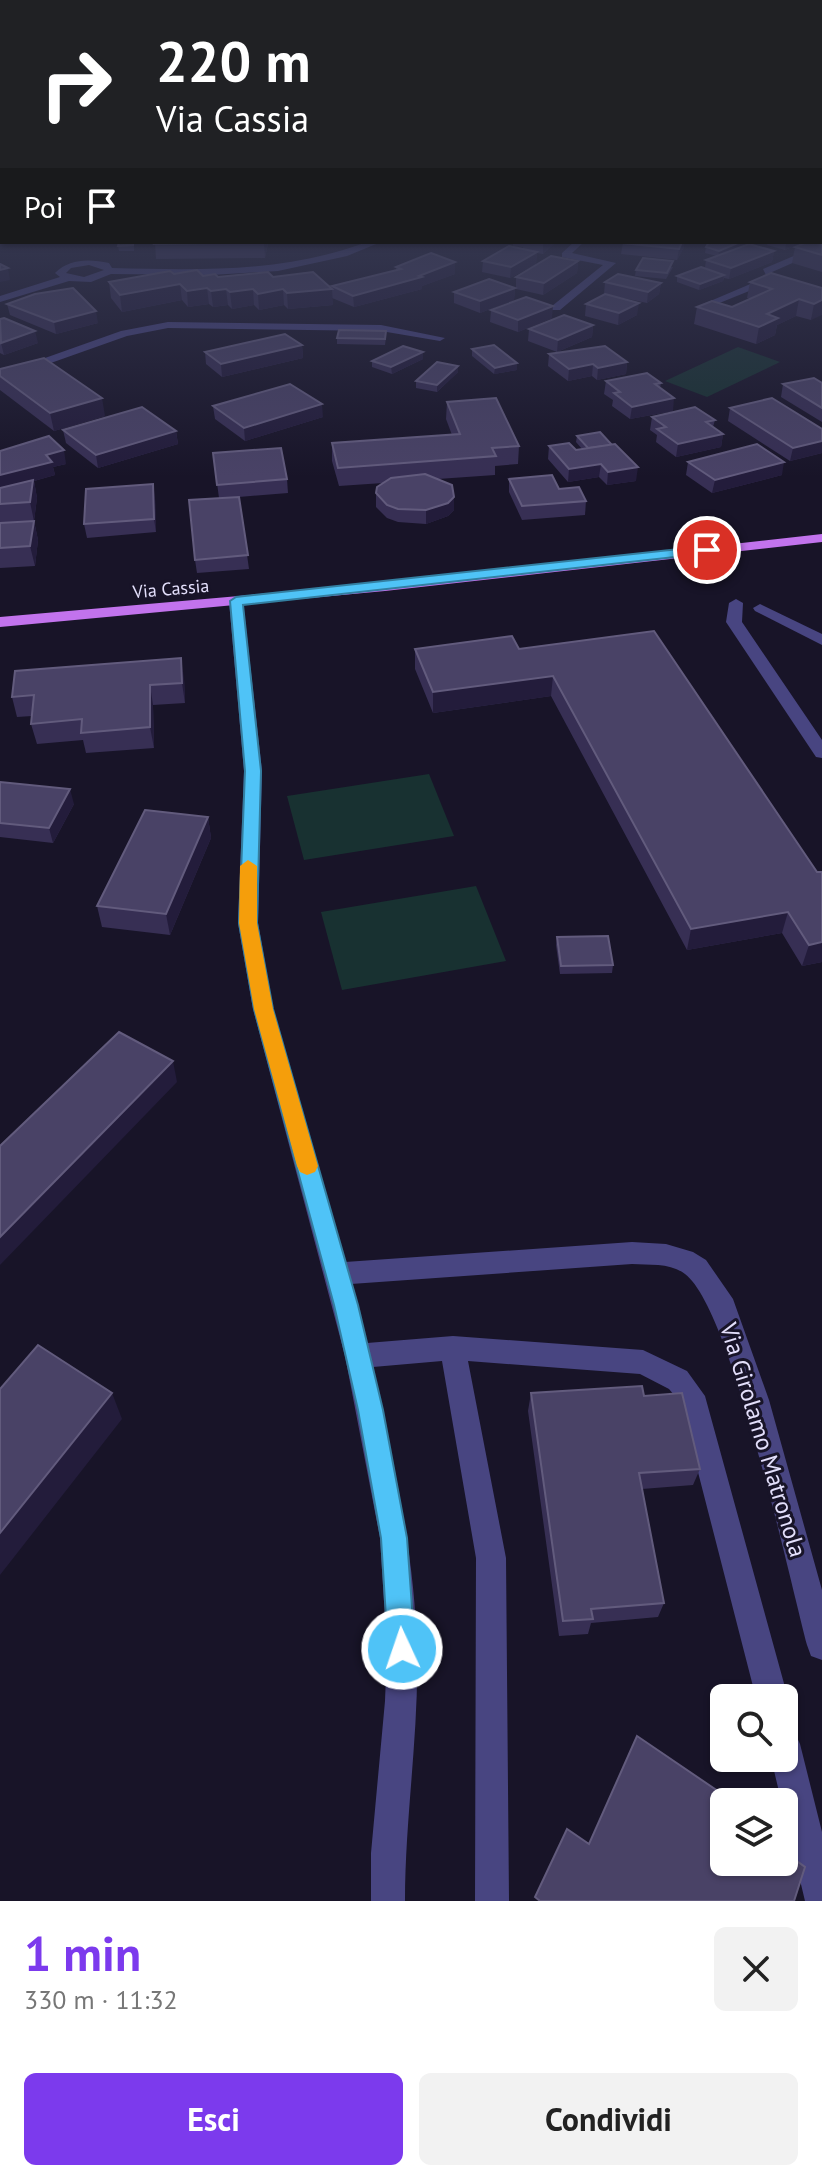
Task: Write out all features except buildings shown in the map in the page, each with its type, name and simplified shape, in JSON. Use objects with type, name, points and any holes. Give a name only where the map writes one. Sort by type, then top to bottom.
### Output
[{"type":"main road","name":"Via Cassia","points":[[0,622],[236,601],[822,538]]},
{"type":"street","points":[[556,308],[566,300]]},
{"type":"street","points":[[713,302],[719,300]]},
{"type":"street","points":[[166,313],[212,313]]},
{"type":"street","points":[[312,314],[358,319],[368,327]]},
{"type":"street","points":[[0,378],[146,327],[191,323],[368,327],[440,338]]},
{"type":"street","points":[[236,601],[253,771],[248,923],[263,1009],[358,1356],[385,1482],[399,1601],[401,1701],[390,1825],[388,1901]]},
{"type":"street","points":[[736,603],[734,622],[822,753]]},
{"type":"street","points":[[760,608],[822,640]]},
{"type":"street","name":"Via Girolamo Matronola","points":[[337,1274],[632,1253],[666,1255],[697,1268],[720,1299],[747,1372],[822,1645]]},
{"type":"street","points":[[358,1356],[453,1348],[643,1362],[678,1380],[692,1396],[768,1684]]},
{"type":"street","points":[[453,1348],[491,1558],[492,1901]]},
{"type":"street","points":[[791,1772],[822,1901]]},
{"type":"green space","points":[[738,347],[780,362],[707,397],[665,381]]},
{"type":"green space","points":[[429,774],[454,836],[304,860],[287,796]]},
{"type":"green space","points":[[476,886],[506,961],[342,990],[321,912]]},
{"type":"slow traffic","points":[[248,866],[248,923],[263,1009],[307,1166]]},
{"type":"route","points":[[402,1649],[394,1538],[371,1410],[346,1305],[263,1009],[248,923],[253,771],[236,601],[707,550]]}]
